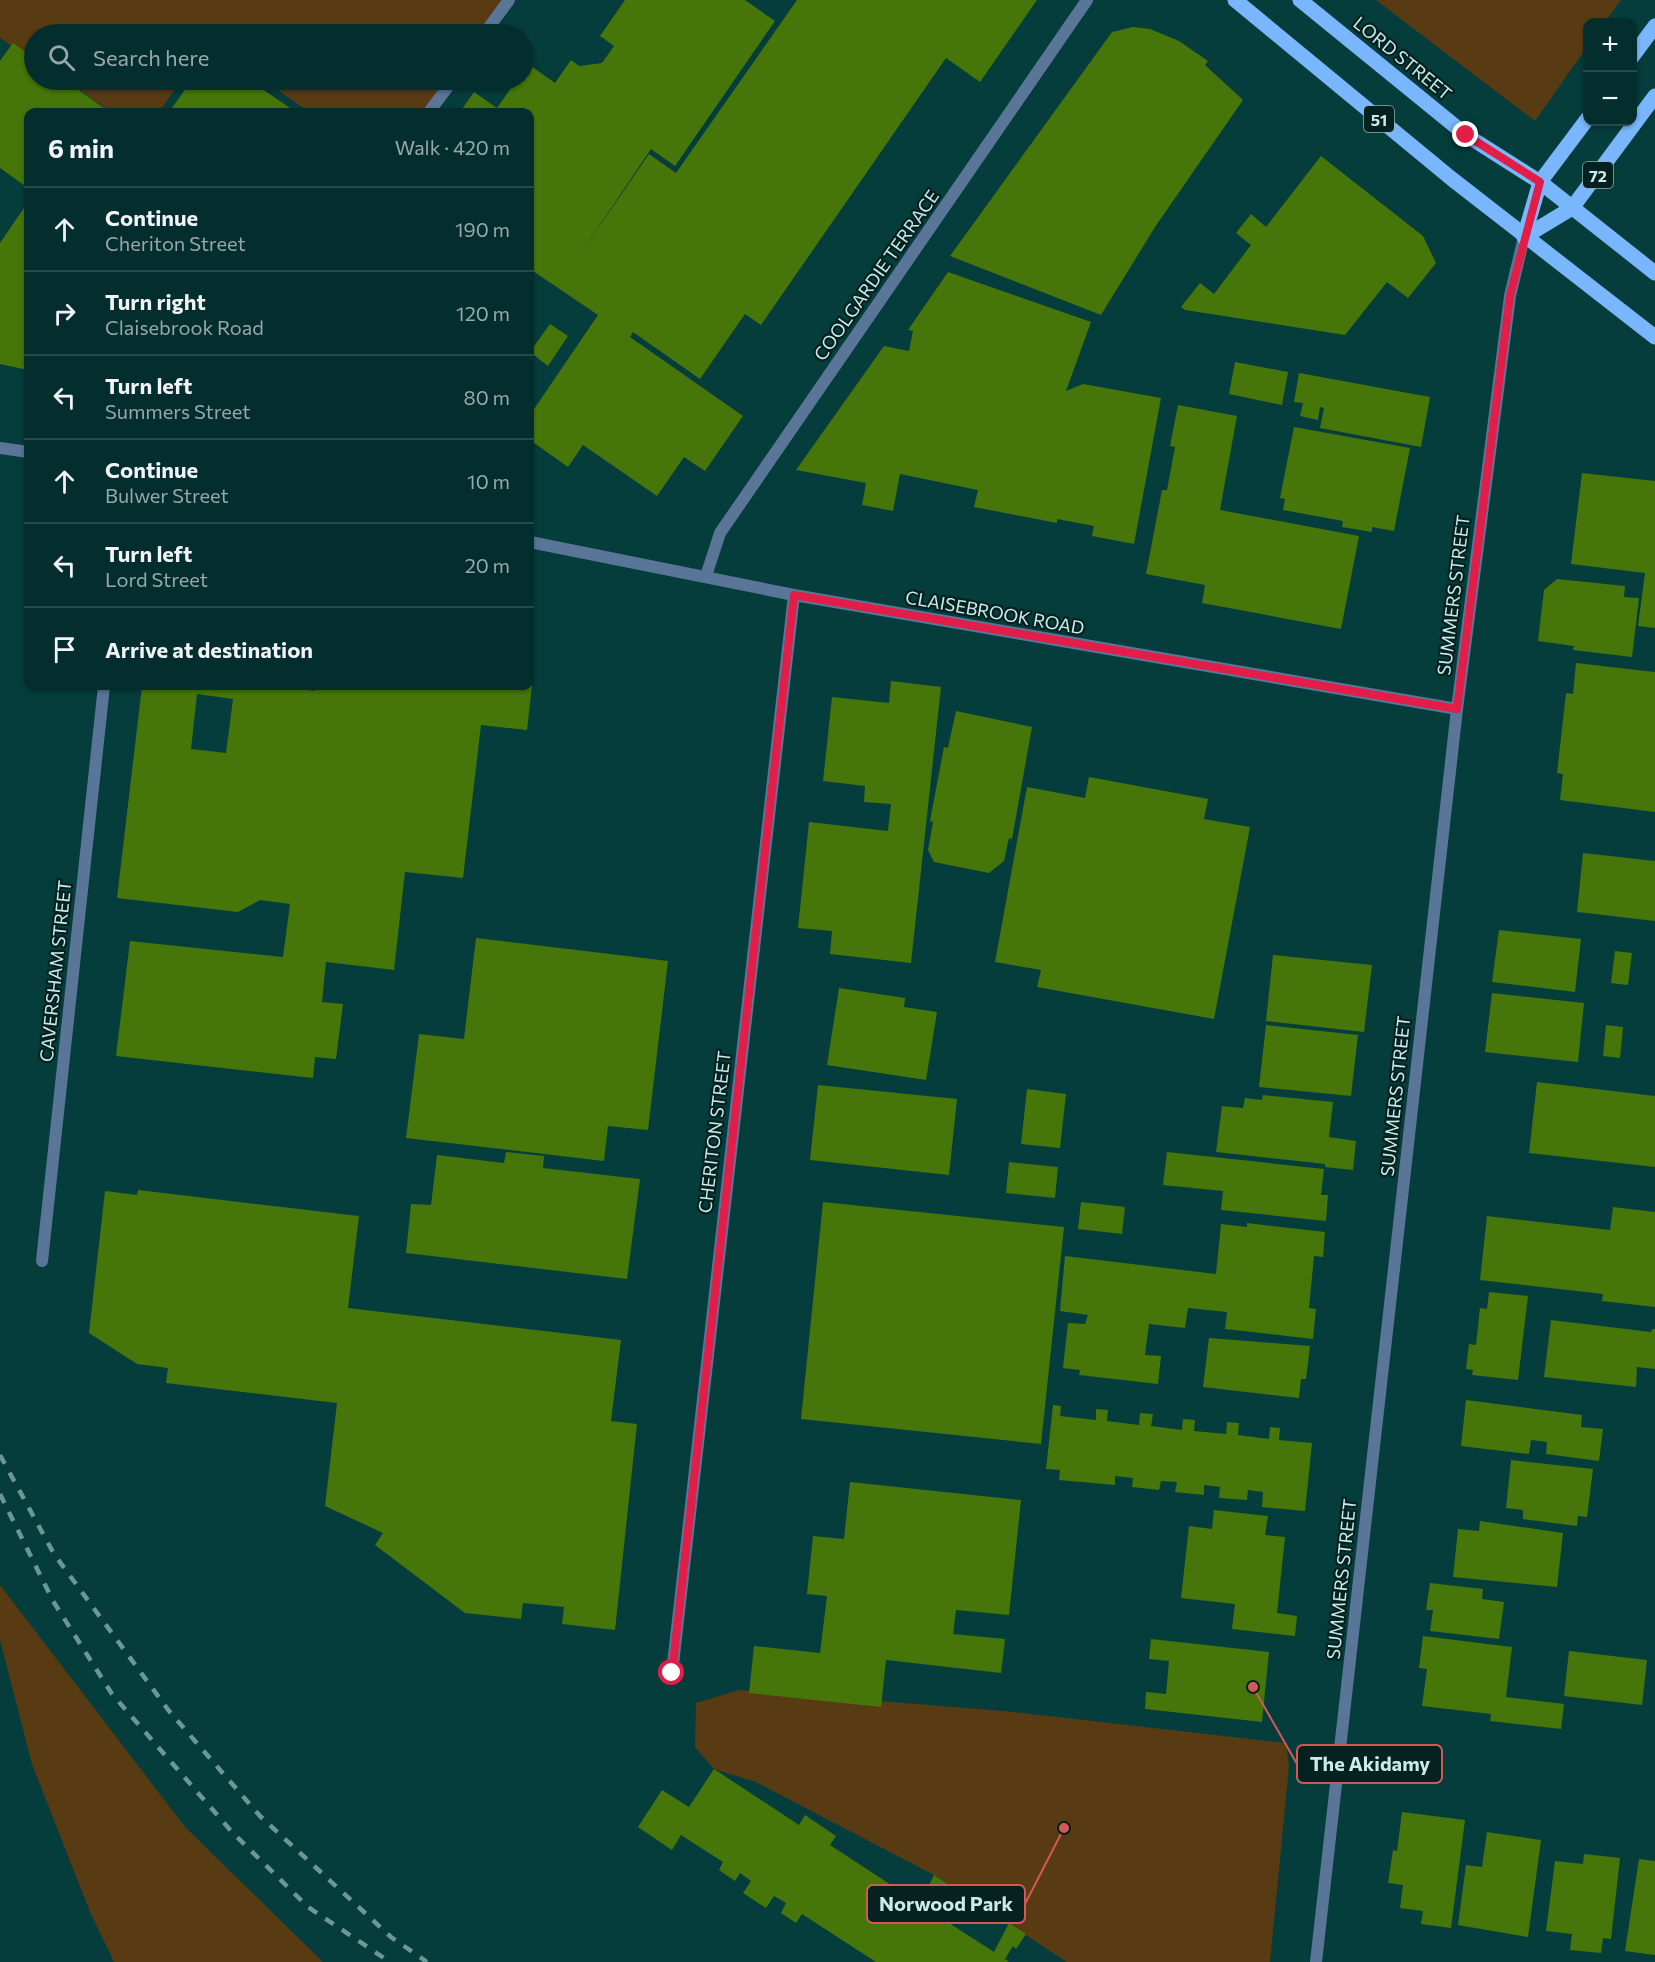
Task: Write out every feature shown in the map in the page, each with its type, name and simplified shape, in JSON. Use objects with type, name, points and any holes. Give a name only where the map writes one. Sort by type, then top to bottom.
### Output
[{"type":"main road","name":"51","points":[[1235,0],[1524,237],[1655,337]]},
{"type":"main road","name":"LORD STREET","points":[[1300,0],[1466,135],[1540,182],[1655,273]]},
{"type":"main road","points":[[1637,50],[1655,26]]},
{"type":"main road","name":"72","points":[[1524,237],[1572,208],[1655,96]]},
{"type":"main road","name":"72","points":[[1524,237],[1540,182],[1583,123]]},
{"type":"street","points":[[491,24],[509,0]]},
{"type":"street","name":"COOLGARDIE TERRACE","points":[[706,576],[720,533],[1087,0]]},
{"type":"street","points":[[432,108],[446,90]]},
{"type":"street","name":"SUMMERS STREET","points":[[1316,1962],[1457,709],[1510,296],[1524,237]]},
{"type":"street","points":[[0,448],[24,451]]},
{"type":"street","name":"CLAISEBROOK ROAD","points":[[534,543],[794,595],[1457,709]]},
{"type":"street","name":"CHERITON STREET","points":[[672,1673],[794,595]]},
{"type":"street","name":"CAVERSHAM STREET","points":[[42,1261],[104,690]]},
{"type":"shaded area","points":[[0,0],[509,0],[491,24],[24,24],[24,54],[0,38]]},
{"type":"shaded area","points":[[1376,0],[1621,0],[1608,18],[1583,18],[1583,53],[1535,121]]},
{"type":"shaded area","points":[[78,90],[175,90],[162,108],[106,108]]},
{"type":"shaded area","points":[[277,90],[446,90],[432,108],[303,108]]},
{"type":"shaded area","points":[[0,1585],[185,1827],[323,1962],[114,1962],[90,1912],[32,1764],[0,1640]]},
{"type":"shaded area","points":[[739,1690],[1005,1711],[1286,1743],[1289,1767],[1270,1962],[1067,1962],[934,1875],[756,1782],[714,1769],[695,1747],[696,1703]]},
{"type":"building","points":[[625,0],[745,0],[775,21],[675,166],[651,149],[578,257],[649,154],[676,173],[797,0],[1037,0],[980,82],[946,58],[761,325],[745,314],[700,379],[633,332],[630,337],[743,416],[705,471],[684,457],[657,496],[583,445],[568,467],[534,443],[534,409],[598,315],[534,272],[534,108],[497,108],[510,90],[534,90],[534,68],[555,83],[571,60],[579,66],[602,63],[614,46],[600,36]]},
{"type":"building","points":[[1133,27],[1150,29],[1179,41],[1208,61],[1205,65],[1243,100],[1155,227],[1101,315],[950,256],[1112,32]]},
{"type":"building","points":[[13,43],[24,51],[24,90],[78,90],[104,108],[24,108],[24,185],[0,168],[0,61]]},
{"type":"building","points":[[185,90],[264,90],[290,108],[172,108]]},
{"type":"building","points":[[474,92],[497,108],[463,108]]},
{"type":"building","points":[[1321,156],[1423,236],[1436,263],[1408,298],[1387,282],[1345,335],[1185,310],[1181,307],[1200,283],[1214,294],[1251,245],[1236,233],[1251,214],[1266,227]]},
{"type":"building","points":[[24,208],[24,369],[0,364],[0,243]]},
{"type":"building","points":[[948,272],[1091,322],[1066,391],[1083,384],[1161,398],[1134,544],[1092,536],[1094,526],[1057,519],[1057,523],[974,507],[978,490],[900,474],[893,511],[862,505],[866,483],[796,470],[884,346],[909,351],[913,331],[908,330]]},
{"type":"building","points":[[550,324],[568,336],[548,366],[534,355],[534,346]]},
{"type":"building","points":[[1235,362],[1288,372],[1282,405],[1229,394]]},
{"type":"building","points":[[1299,373],[1430,397],[1421,447],[1320,428],[1324,408],[1320,407],[1318,420],[1300,416],[1303,403],[1294,402]]},
{"type":"building","points":[[1178,405],[1237,416],[1220,510],[1359,536],[1341,629],[1202,603],[1205,585],[1146,574],[1162,490],[1167,490],[1175,447],[1170,446]]},
{"type":"building","points":[[1294,427],[1410,448],[1394,531],[1372,527],[1372,532],[1342,527],[1343,521],[1283,510],[1285,499],[1280,498]]},
{"type":"building","points":[[1582,473],[1655,481],[1655,628],[1638,626],[1645,573],[1571,564]]},
{"type":"building","points":[[1557,579],[1625,586],[1624,597],[1639,598],[1632,657],[1573,650],[1574,646],[1538,641],[1544,590]]},
{"type":"building","points":[[1576,663],[1655,672],[1655,812],[1560,800],[1563,774],[1557,773],[1566,693],[1573,694]]},
{"type":"building","points":[[891,681],[941,687],[911,963],[830,954],[832,931],[798,928],[809,822],[888,831],[891,804],[864,802],[865,786],[823,781],[832,697],[889,703]]},
{"type":"building","points":[[142,690],[531,690],[527,730],[481,725],[463,878],[405,872],[394,970],[326,962],[322,1002],[343,1004],[336,1059],[315,1057],[313,1078],[116,1056],[130,941],[283,957],[290,904],[260,900],[238,912],[117,898]],"holes":[[[197,694],[233,699],[226,753],[191,749]]]},
{"type":"building","points":[[956,711],[1032,727],[1012,839],[1009,838],[1004,861],[989,873],[934,862],[928,850],[933,822],[930,821],[944,747],[948,748]]},
{"type":"building","points":[[1089,777],[1208,799],[1204,819],[1250,827],[1214,1019],[1037,987],[1041,970],[995,962],[1027,787],[1085,798]]},
{"type":"building","points":[[1583,853],[1655,861],[1655,921],[1577,912]]},
{"type":"building","points":[[1499,930],[1581,939],[1575,992],[1492,982]]},
{"type":"building","points":[[476,938],[668,961],[648,1130],[608,1126],[604,1161],[406,1138],[419,1034],[464,1039]]},
{"type":"building","points":[[1615,951],[1632,953],[1628,985],[1611,983]]},
{"type":"building","points":[[1273,955],[1372,965],[1364,1032],[1266,1021]]},
{"type":"building","points":[[839,988],[905,998],[904,1007],[937,1012],[926,1080],[827,1065]]},
{"type":"building","points":[[1492,993],[1584,1003],[1578,1062],[1485,1052]]},
{"type":"building","points":[[1266,1025],[1358,1035],[1351,1096],[1259,1087]]},
{"type":"building","points":[[1606,1025],[1623,1027],[1620,1058],[1603,1056]]},
{"type":"building","points":[[1537,1082],[1655,1096],[1655,1167],[1529,1153]]},
{"type":"building","points":[[818,1085],[957,1099],[949,1175],[810,1160]]},
{"type":"building","points":[[1027,1089],[1066,1094],[1060,1148],[1021,1144]]},
{"type":"building","points":[[1263,1095],[1333,1102],[1329,1137],[1356,1141],[1353,1170],[1325,1167],[1325,1164],[1216,1152],[1222,1106],[1243,1108],[1245,1098],[1262,1100]]},
{"type":"building","points":[[506,1152],[544,1156],[543,1168],[640,1179],[627,1279],[406,1253],[411,1204],[431,1205],[437,1155],[504,1163]]},
{"type":"building","points":[[1167,1152],[1324,1169],[1321,1195],[1328,1195],[1326,1221],[1221,1210],[1223,1191],[1163,1185]]},
{"type":"building","points":[[1009,1162],[1058,1167],[1055,1198],[1006,1193]]},
{"type":"building","points":[[138,1190],[359,1216],[348,1308],[621,1340],[611,1421],[637,1424],[615,1630],[562,1624],[564,1607],[523,1603],[521,1619],[465,1613],[375,1545],[383,1533],[325,1506],[337,1403],[166,1383],[168,1368],[137,1364],[89,1333],[105,1191],[137,1195]]},
{"type":"building","points":[[823,1202],[1064,1227],[1041,1444],[801,1419]]},
{"type":"building","points":[[1081,1202],[1125,1207],[1122,1234],[1078,1229]]},
{"type":"building","points":[[1613,1207],[1655,1212],[1655,1307],[1602,1301],[1603,1294],[1480,1280],[1487,1216],[1610,1230]]},
{"type":"building","points":[[1247,1223],[1325,1232],[1323,1257],[1314,1256],[1309,1308],[1316,1309],[1313,1339],[1225,1329],[1227,1312],[1188,1308],[1185,1328],[1149,1324],[1145,1355],[1161,1356],[1158,1384],[1079,1375],[1080,1370],[1063,1368],[1068,1323],[1085,1324],[1088,1315],[1060,1311],[1065,1256],[1216,1274],[1221,1224],[1247,1227]]},
{"type":"building","points":[[1489,1292],[1528,1296],[1518,1380],[1472,1375],[1473,1370],[1466,1369],[1469,1344],[1476,1345],[1480,1308],[1487,1309]]},
{"type":"building","points":[[1551,1320],[1651,1332],[1655,1329],[1655,1369],[1637,1367],[1636,1387],[1544,1377]]},
{"type":"building","points":[[1209,1338],[1310,1346],[1306,1379],[1301,1379],[1299,1398],[1203,1387]]},
{"type":"building","points":[[1466,1400],[1582,1415],[1581,1427],[1603,1429],[1599,1461],[1546,1454],[1547,1442],[1531,1440],[1529,1454],[1461,1446]]},
{"type":"building","points":[[1053,1405],[1061,1406],[1060,1416],[1096,1420],[1096,1409],[1108,1410],[1107,1421],[1139,1425],[1140,1413],[1153,1414],[1151,1426],[1182,1430],[1183,1419],[1195,1420],[1194,1431],[1226,1434],[1227,1422],[1239,1423],[1238,1435],[1269,1439],[1270,1427],[1280,1428],[1279,1440],[1312,1443],[1305,1511],[1262,1507],[1263,1492],[1248,1490],[1247,1500],[1219,1498],[1220,1487],[1204,1485],[1204,1495],[1175,1492],[1177,1482],[1161,1481],[1159,1490],[1132,1487],[1133,1478],[1115,1476],[1115,1485],[1059,1480],[1060,1470],[1046,1469]]},
{"type":"building","points":[[1511,1460],[1593,1469],[1587,1517],[1578,1516],[1577,1526],[1523,1519],[1523,1510],[1506,1508]]},
{"type":"building","points":[[850,1482],[1021,1500],[1009,1615],[956,1610],[953,1634],[1005,1639],[1001,1673],[886,1660],[881,1707],[749,1693],[754,1646],[820,1653],[827,1596],[807,1594],[813,1536],[844,1539]]},
{"type":"building","points":[[1214,1510],[1268,1516],[1265,1535],[1285,1537],[1277,1613],[1297,1616],[1295,1636],[1232,1629],[1235,1604],[1181,1598],[1189,1526],[1212,1529]]},
{"type":"building","points":[[1480,1521],[1563,1533],[1557,1587],[1453,1577],[1458,1529],[1479,1531]]},
{"type":"building","points":[[1430,1583],[1483,1589],[1482,1599],[1504,1602],[1499,1639],[1430,1631],[1433,1610],[1426,1610]]},
{"type":"building","points":[[1423,1636],[1512,1647],[1506,1697],[1564,1704],[1561,1729],[1490,1721],[1491,1714],[1422,1706],[1427,1669],[1419,1668]]},
{"type":"building","points":[[1151,1639],[1269,1652],[1262,1722],[1145,1709],[1146,1692],[1166,1694],[1169,1661],[1149,1659]]},
{"type":"building","points":[[1569,1651],[1647,1660],[1642,1705],[1564,1696]]},
{"type":"building","points":[[714,1769],[799,1825],[805,1815],[836,1836],[830,1845],[920,1904],[934,1875],[952,1887],[932,1912],[994,1952],[1009,1923],[1026,1934],[1016,1949],[1013,1946],[1005,1959],[1009,1962],[876,1962],[802,1914],[796,1923],[781,1913],[786,1903],[774,1896],[766,1908],[743,1893],[751,1881],[740,1873],[735,1881],[719,1870],[723,1862],[681,1835],[672,1850],[638,1827],[662,1790],[689,1807]]},
{"type":"building","points":[[1402,1812],[1465,1820],[1451,1928],[1421,1924],[1423,1911],[1400,1908],[1403,1885],[1388,1883],[1393,1850],[1397,1851]]},
{"type":"building","points":[[1487,1832],[1541,1840],[1528,1937],[1458,1925],[1466,1865],[1482,1867]]},
{"type":"building","points":[[1584,1854],[1620,1858],[1611,1939],[1603,1938],[1601,1953],[1570,1950],[1572,1934],[1546,1931],[1555,1861],[1583,1864]]},
{"type":"building","points":[[1639,1859],[1655,1861],[1655,1955],[1625,1951]]},
{"type":"railway","points":[[0,1455],[54,1554],[169,1711],[260,1816],[391,1937],[427,1962]]},
{"type":"railway","points":[[0,1494],[53,1601],[112,1694],[232,1832],[308,1907],[390,1962]]},
{"type":"place","name":"The Akidamy","points":[[1253,1687]]},
{"type":"place","name":"Norwood Park","points":[[1064,1828]]},
{"type":"route","points":[[672,1673],[794,595],[1457,709],[1510,296],[1540,182],[1466,135]]}]
